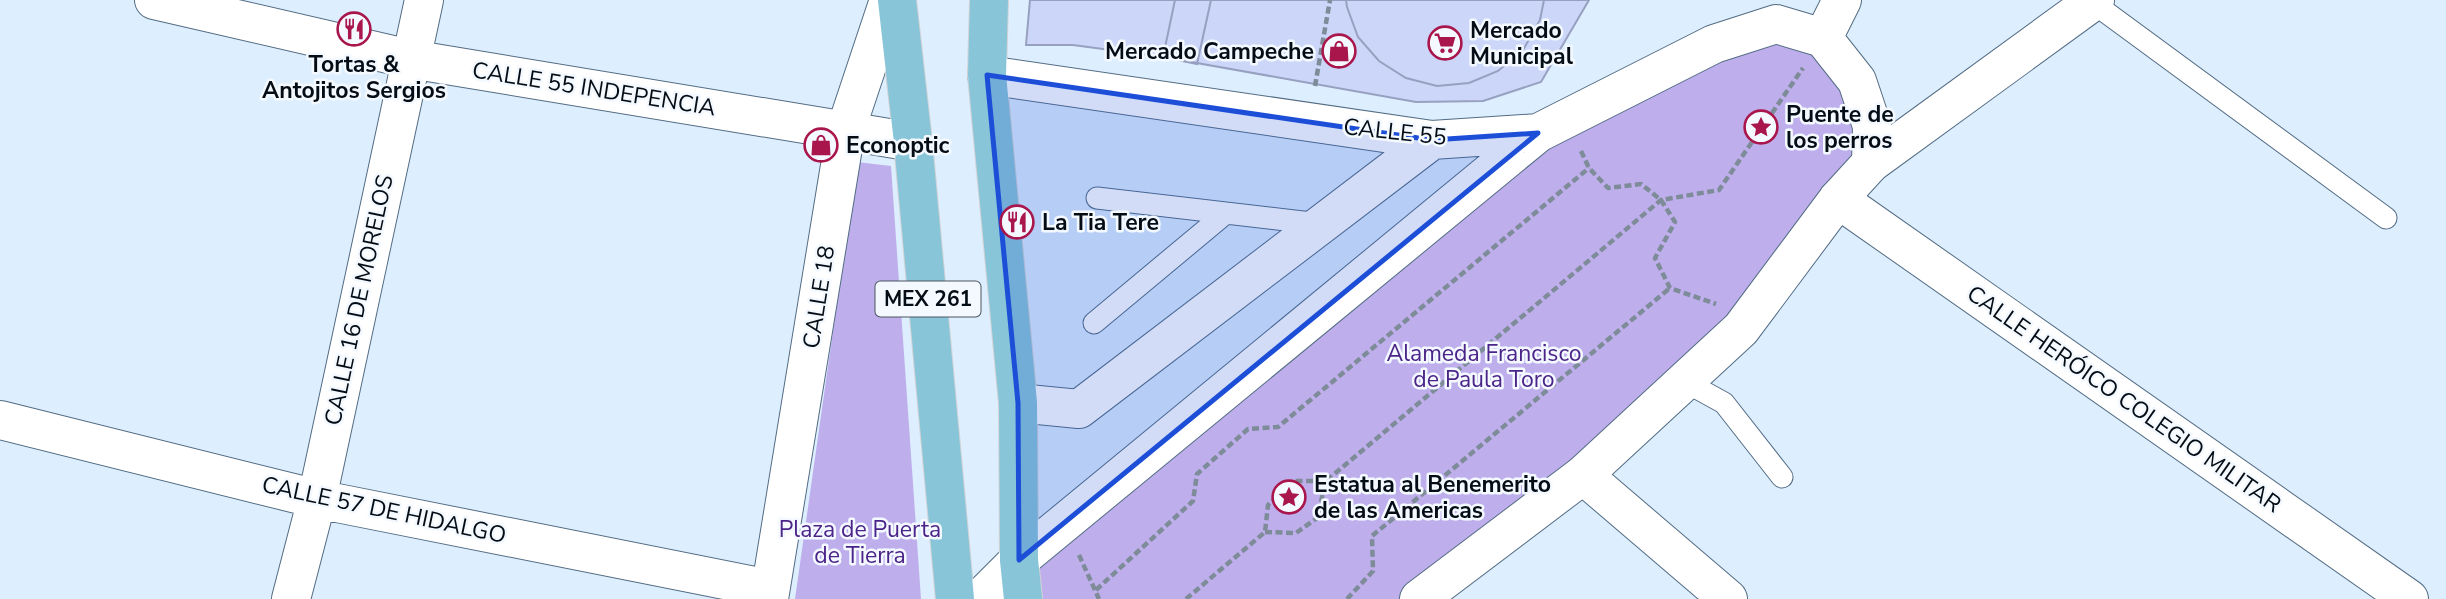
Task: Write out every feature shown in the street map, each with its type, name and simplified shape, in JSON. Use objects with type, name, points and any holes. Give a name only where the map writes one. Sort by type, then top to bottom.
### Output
[{"type":"main road","name":"MEX 261","points":[[897,0],[913,142],[955,599]]},
{"type":"main road","name":"MEX 261","points":[[989,0],[987,75],[1018,403],[1019,560],[1023,599]]},
{"type":"street","name":"CALLE 55 INDEPENCIA","points":[[154,0],[410,59],[913,142]]},
{"type":"street","name":"CALLE 16 DE MORELOS","points":[[290,599],[317,499],[410,59],[425,0]]},
{"type":"street","name":"CALLE 18","points":[[770,594],[846,129],[889,0]]},
{"type":"street","points":[[1842,0],[1823,38],[1857,82],[1872,126],[1871,163]]},
{"type":"street","points":[[1419,599],[1583,475],[1741,329],[1838,200],[1871,163],[2094,1]]},
{"type":"street","name":"CALLE 55","points":[[987,75],[1432,140],[1551,126],[1714,44],[1776,24],[1823,38]]},
{"type":"street","points":[[980,599],[1019,560],[1551,126]]},
{"type":"street","points":[[1018,403],[1079,409],[1432,140]]},
{"type":"street","name":"CALLE HERÓICO COLEGIO MILITAR","points":[[1838,200],[2409,599]]},
{"type":"street","name":"CALLE 57 DE HIDALGO","points":[[0,420],[317,499],[770,594]]},
{"type":"street","points":[[1583,475],[1728,599]]},
{"type":"lane","points":[[2094,1],[2386,218]]},
{"type":"lane","points":[[1097,198],[1322,224]]},
{"type":"lane","points":[[1094,323],[1226,213]]},
{"type":"lane","points":[[1684,382],[1724,403],[1782,477]]},
{"type":"path","points":[[1315,87],[1330,0]]},
{"type":"path","points":[[1186,599],[1265,532],[1296,533],[1317,518],[1326,481],[1661,200],[1719,190],[1823,38]]},
{"type":"path","points":[[1551,126],[1608,188],[1641,184],[1661,200],[1675,222],[1655,258],[1670,288],[1750,317]]},
{"type":"path","points":[[1096,590],[1193,501],[1197,474],[1248,429],[1278,427],[1589,168]]},
{"type":"path","points":[[1347,599],[1373,571],[1372,536],[1670,288]]},
{"type":"path","points":[[1265,532],[1268,505],[1293,481],[1326,481]]},
{"type":"path","points":[[1064,523],[1098,599]]},
{"type":"highlighted area","points":[[987,75],[1432,140],[1538,133],[1019,560],[1018,403]]},
{"type":"green space","name":"Alameda Francisco de Paula Toro","points":[[1823,38],[1872,134],[1750,317],[1419,599],[1023,599],[1019,560],[1538,133],[1714,44]]},
{"type":"green space","name":"Plaza de Puerta de Tierra","points":[[857,162],[891,166],[921,599],[795,599]]},
{"type":"building","name":"Mercado Campeche","points":[[1030,0],[1589,0],[1541,82],[1483,101],[1416,102],[1163,57],[1073,45],[1026,45]]},
{"type":"building","points":[[1175,0],[1211,0],[1197,64],[1163,57]]},
{"type":"building","name":"Mercado Municipal","points":[[1346,0],[1544,0],[1540,20],[1523,50],[1498,71],[1469,83],[1437,86],[1406,78],[1379,61],[1358,37]]},
{"type":"place","name":"Tortas & Antojitos Sergios","points":[[354,29]]},
{"type":"place","name":"Mercado Municipal","points":[[1445,43]]},
{"type":"place","name":"Mercado Campeche","points":[[1339,51]]},
{"type":"place","name":"Puente de los perros","points":[[1761,127]]},
{"type":"place","name":"Econoptic","points":[[821,145]]},
{"type":"place","name":"La Tia Tere","points":[[1017,222]]},
{"type":"place","name":"Estatua al Benemerito de las Americas","points":[[1289,497]]}]
